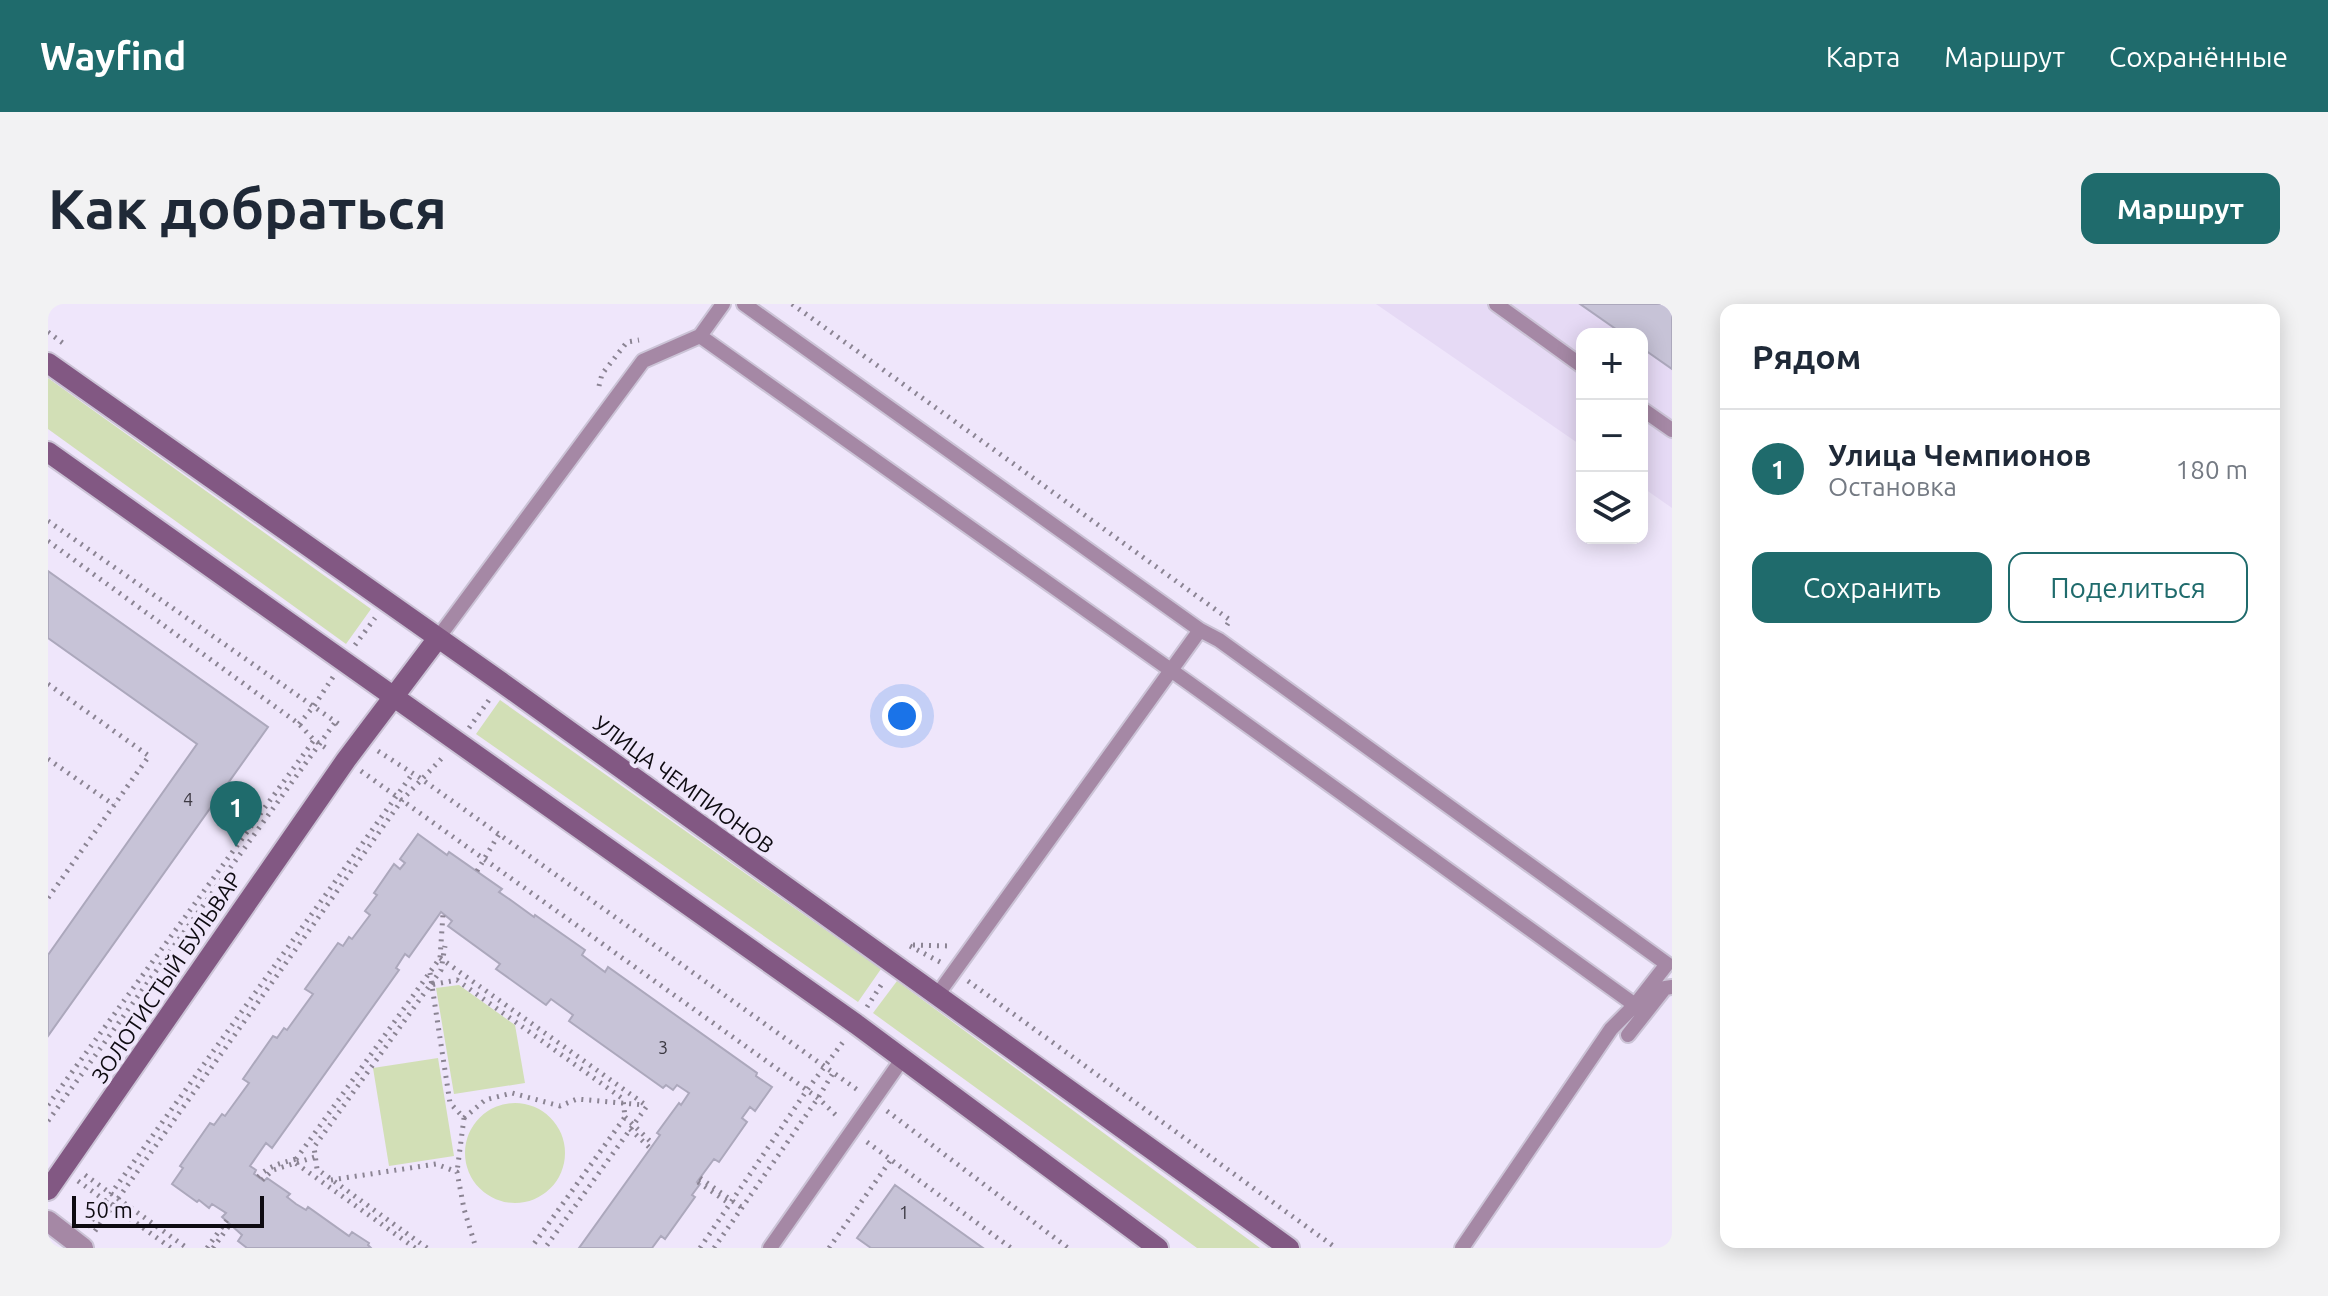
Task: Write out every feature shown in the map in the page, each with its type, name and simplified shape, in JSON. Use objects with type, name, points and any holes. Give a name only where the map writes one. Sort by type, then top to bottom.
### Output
[{"type":"street","name":"УЛИЦА ЧЕМПИОНОВ","points":[[48,363],[938,994],[1289,1248]]},
{"type":"street","points":[[48,452],[856,1024],[1158,1248]]},
{"type":"street","name":"ЗОЛОТИСТЫЙ БУЛЬВАР","points":[[48,1190],[346,760],[438,638]]},
{"type":"street","points":[[48,1221],[79,1245]]},
{"type":"lane","points":[[438,638],[643,361],[700,336],[723,304]]},
{"type":"lane","points":[[744,304],[1200,630],[1219,640],[1667,964],[1635,1005],[1611,1029],[1462,1248]]},
{"type":"lane","points":[[1496,304],[1576,362]]},
{"type":"lane","points":[[700,336],[1635,1005]]},
{"type":"lane","points":[[1648,413],[1672,430]]},
{"type":"lane","points":[[938,994],[1200,630]]},
{"type":"lane","points":[[1628,1035],[1665,988],[1672,987]]},
{"type":"lane","points":[[770,1248],[903,1058]]},
{"type":"path","points":[[792,304],[1230,620]]},
{"type":"path","points":[[48,521],[499,834],[872,1100],[1068,1248]]},
{"type":"path","points":[[48,541],[299,724],[314,740],[818,1098],[852,1131],[890,1161],[1011,1248]]},
{"type":"path","points":[[48,684],[149,756],[48,898]]},
{"type":"path","points":[[48,1121],[336,721]]},
{"type":"path","points":[[48,1105],[314,740]]},
{"type":"path","points":[[48,759],[114,805]]},
{"type":"path","points":[[79,1245],[113,1206],[399,798],[413,773]]},
{"type":"path","points":[[79,1245],[111,1194],[399,798]]},
{"type":"path","points":[[476,871],[499,834]]},
{"type":"path","points":[[427,1248],[317,1169],[314,1147],[441,970],[444,915]]},
{"type":"path","points":[[700,1248],[908,944],[960,946]]},
{"type":"path","points":[[296,1160],[442,959]]},
{"type":"path","points":[[442,959],[647,1106]]},
{"type":"path","points":[[430,973],[450,1103],[464,1118]]},
{"type":"path","points":[[431,984],[457,980],[623,1099],[625,1117],[652,1146]]},
{"type":"path","points":[[714,1248],[833,1073]]},
{"type":"path","points":[[476,1248],[457,1172],[464,1118],[485,1100],[512,1093],[560,1106],[577,1099],[647,1106]]},
{"type":"path","points":[[545,1248],[647,1106]]},
{"type":"path","points":[[531,1248],[625,1117]]},
{"type":"path","points":[[260,1178],[263,1172],[274,1166],[315,1157]]},
{"type":"path","points":[[296,1160],[415,1248]]},
{"type":"path","points":[[829,1248],[890,1161]]},
{"type":"path","points":[[322,1182],[436,1164],[457,1172]]},
{"type":"path","points":[[65,1167],[118,1198],[187,1248]]},
{"type":"path","points":[[65,1167],[171,1248]]},
{"type":"path","points":[[699,1180],[741,1207]]},
{"type":"path","points":[[210,1248],[229,1222]]},
{"type":"shaded area","points":[[1376,304],[1672,304],[1672,508],[1648,491],[1648,328],[1576,328],[1576,442]]},
{"type":"green space","points":[[48,378],[371,609],[346,644],[48,429]]},
{"type":"green space","points":[[500,700],[881,969],[858,1002],[476,734]]},
{"type":"green space","points":[[897,981],[1260,1248],[1197,1248],[873,1013]]},
{"type":"green space","points":[[459,985],[515,1025],[525,1083],[454,1094],[436,988]]},
{"type":"green space","points":[[438,1058],[454,1156],[389,1166],[373,1068]]},
{"type":"green space","points":[[515,1103],[543,1111],[557,1125],[565,1153],[557,1181],[543,1195],[515,1203],[487,1195],[473,1181],[465,1153],[473,1125],[487,1111]]},
{"type":"building","points":[[1580,304],[1672,304],[1672,369],[1648,352],[1648,328],[1614,328]]},
{"type":"building","points":[[48,571],[268,727],[48,1036],[48,955],[197,744],[48,638]]},
{"type":"building","points":[[418,834],[502,889],[499,892],[585,950],[582,955],[605,972],[608,967],[757,1073],[756,1076],[772,1087],[755,1111],[750,1107],[742,1118],[747,1122],[719,1162],[714,1159],[697,1182],[700,1184],[692,1195],[695,1197],[665,1239],[661,1236],[652,1248],[579,1248],[660,1135],[657,1133],[689,1093],[677,1085],[673,1090],[666,1085],[663,1088],[569,1021],[573,1015],[551,999],[546,1005],[496,969],[500,964],[448,926],[452,921],[441,912],[409,957],[405,954],[396,968],[399,970],[272,1148],[266,1143],[250,1166],[256,1170],[254,1174],[264,1181],[267,1178],[290,1194],[287,1197],[296,1204],[306,1210],[308,1207],[349,1236],[352,1232],[369,1243],[371,1248],[247,1248],[238,1241],[242,1235],[222,1217],[226,1213],[212,1204],[209,1208],[199,1200],[197,1202],[172,1184],[183,1168],[180,1166],[210,1123],[214,1125],[222,1114],[225,1116],[249,1083],[243,1079],[273,1036],[277,1038],[284,1028],[287,1030],[313,994],[305,989],[338,943],[343,946],[349,937],[352,939],[370,915],[365,911],[377,895],[374,893],[394,864],[400,869],[405,863],[400,859]]},
{"type":"building","points":[[895,1185],[983,1248],[871,1248],[857,1238]]},
{"type":"place","name":"Улица Чемпионов","points":[[236,847]]}]
